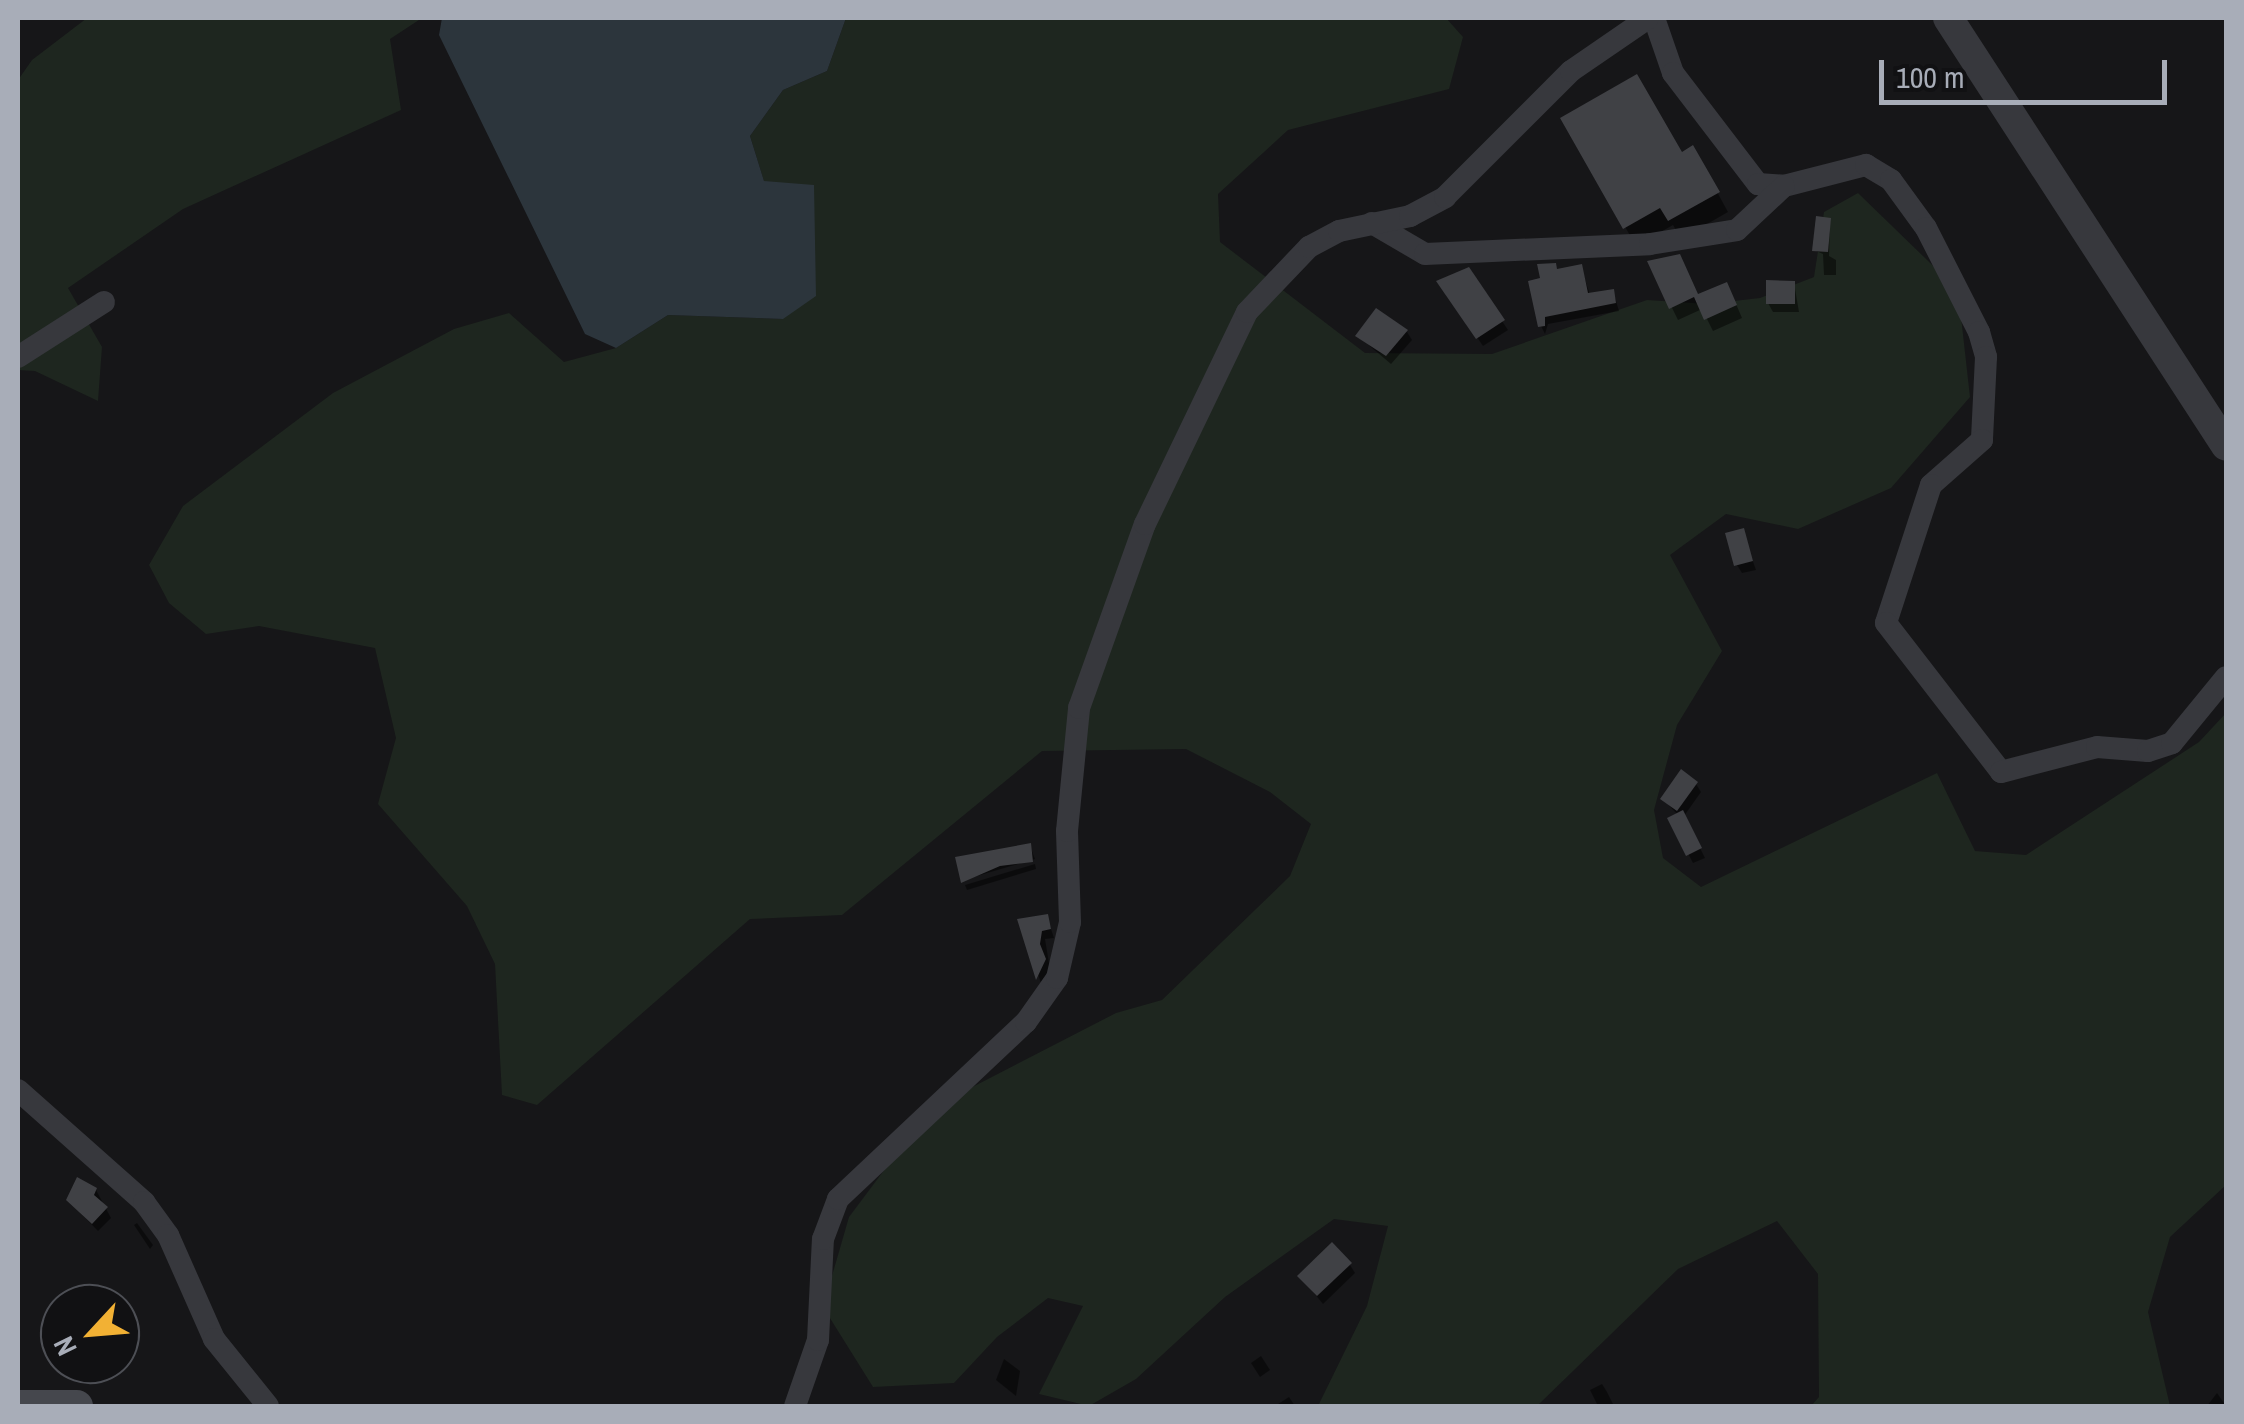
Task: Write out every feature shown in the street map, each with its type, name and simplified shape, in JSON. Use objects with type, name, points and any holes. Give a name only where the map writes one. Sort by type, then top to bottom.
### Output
[{"type":"main road","points":[[18,1406],[77,1406]]},
{"type":"street","points":[[795,1406],[818,1340],[823,1240],[838,1199],[1026,1022],[1057,978],[1070,922],[1067,831],[1079,708],[1145,524],[1223,352],[1276,276],[1309,248],[1372,223],[1410,216],[1445,197],[1571,72],[1651,18],[1674,73],[1758,184],[1784,186],[1866,165],[1891,180],[1926,228],[1979,332],[1986,357],[1982,440],[1931,484],[1886,623],[2001,772],[2097,748],[2148,750],[2172,743],[2226,677]]},
{"type":"street","points":[[1948,18],[2226,446]]},
{"type":"street","points":[[1372,223],[1426,254],[1650,244],[1737,230],[1784,186]]},
{"type":"street","points":[[18,357],[104,302]]},
{"type":"street","points":[[18,1090],[144,1202],[168,1235],[214,1339],[268,1406]]},
{"type":"shaded area","points":[[87,18],[422,18],[390,39],[401,110],[183,209],[68,288],[102,347],[98,401],[35,371],[18,370],[18,80],[32,60]]},
{"type":"shaded area","points":[[442,18],[846,18],[827,71],[783,90],[750,136],[764,181],[814,185],[816,296],[783,319],[668,315],[616,348],[585,334],[439,35]]},
{"type":"shaded area","points":[[846,18],[1446,18],[1463,37],[1449,89],[1288,130],[1218,194],[1220,242],[1365,353],[1492,354],[1647,300],[1708,304],[1760,298],[1814,277],[1824,212],[1858,193],[1958,290],[1970,397],[1891,488],[1798,529],[1726,514],[1670,555],[1722,651],[1677,725],[1654,810],[1663,858],[1701,887],[1937,773],[1975,851],[2026,855],[2199,742],[2226,713],[2226,1185],[2170,1237],[2148,1312],[2170,1406],[1811,1406],[1819,1397],[1818,1274],[1777,1221],[1678,1269],[1537,1406],[1318,1406],[1367,1306],[1388,1226],[1334,1219],[1225,1297],[1136,1379],[1089,1406],[1039,1394],[1083,1306],[1048,1298],[997,1337],[954,1383],[873,1387],[823,1307],[849,1217],[930,1109],[1116,1013],[1162,1000],[1290,876],[1311,824],[1270,792],[1186,749],[1042,751],[842,915],[750,919],[537,1105],[502,1095],[495,964],[467,906],[378,804],[396,738],[375,648],[259,626],[206,634],[169,603],[149,565],[183,506],[333,393],[454,329],[509,313],[564,362],[616,348],[668,315],[783,319],[764,181],[750,136],[783,90],[827,71]]},
{"type":"building","points":[[1637,74],[1682,152],[1693,145],[1720,192],[1668,221],[1660,208],[1623,229],[1560,118]]},
{"type":"building","points":[[1816,216],[1831,218],[1828,252],[1812,251]]},
{"type":"building","points":[[1680,254],[1698,294],[1727,282],[1737,305],[1704,320],[1694,297],[1669,309],[1647,261]]},
{"type":"building","points":[[1556,263],[1557,269],[1582,264],[1588,293],[1614,289],[1616,303],[1545,317],[1545,326],[1538,327],[1528,281],[1540,278],[1537,264]]},
{"type":"building","points":[[1469,267],[1505,320],[1476,339],[1436,281]]},
{"type":"building","points":[[1766,280],[1795,281],[1795,304],[1766,304]]},
{"type":"building","points":[[1376,308],[1408,330],[1386,356],[1355,336]]},
{"type":"building","points":[[1744,528],[1753,561],[1734,566],[1725,533]]},
{"type":"building","points":[[1681,769],[1698,782],[1677,811],[1660,799]]},
{"type":"building","points":[[1683,810],[1702,848],[1686,856],[1667,818]]},
{"type":"building","points":[[1031,843],[1033,862],[1000,866],[961,883],[955,857]]},
{"type":"building","points":[[1048,914],[1051,929],[1042,931],[1040,944],[1046,959],[1036,980],[1017,919]]},
{"type":"building","points":[[77,1177],[97,1188],[94,1195],[108,1207],[92,1224],[66,1200]]},
{"type":"building","points":[[1332,1242],[1352,1263],[1317,1296],[1297,1276]]}]
